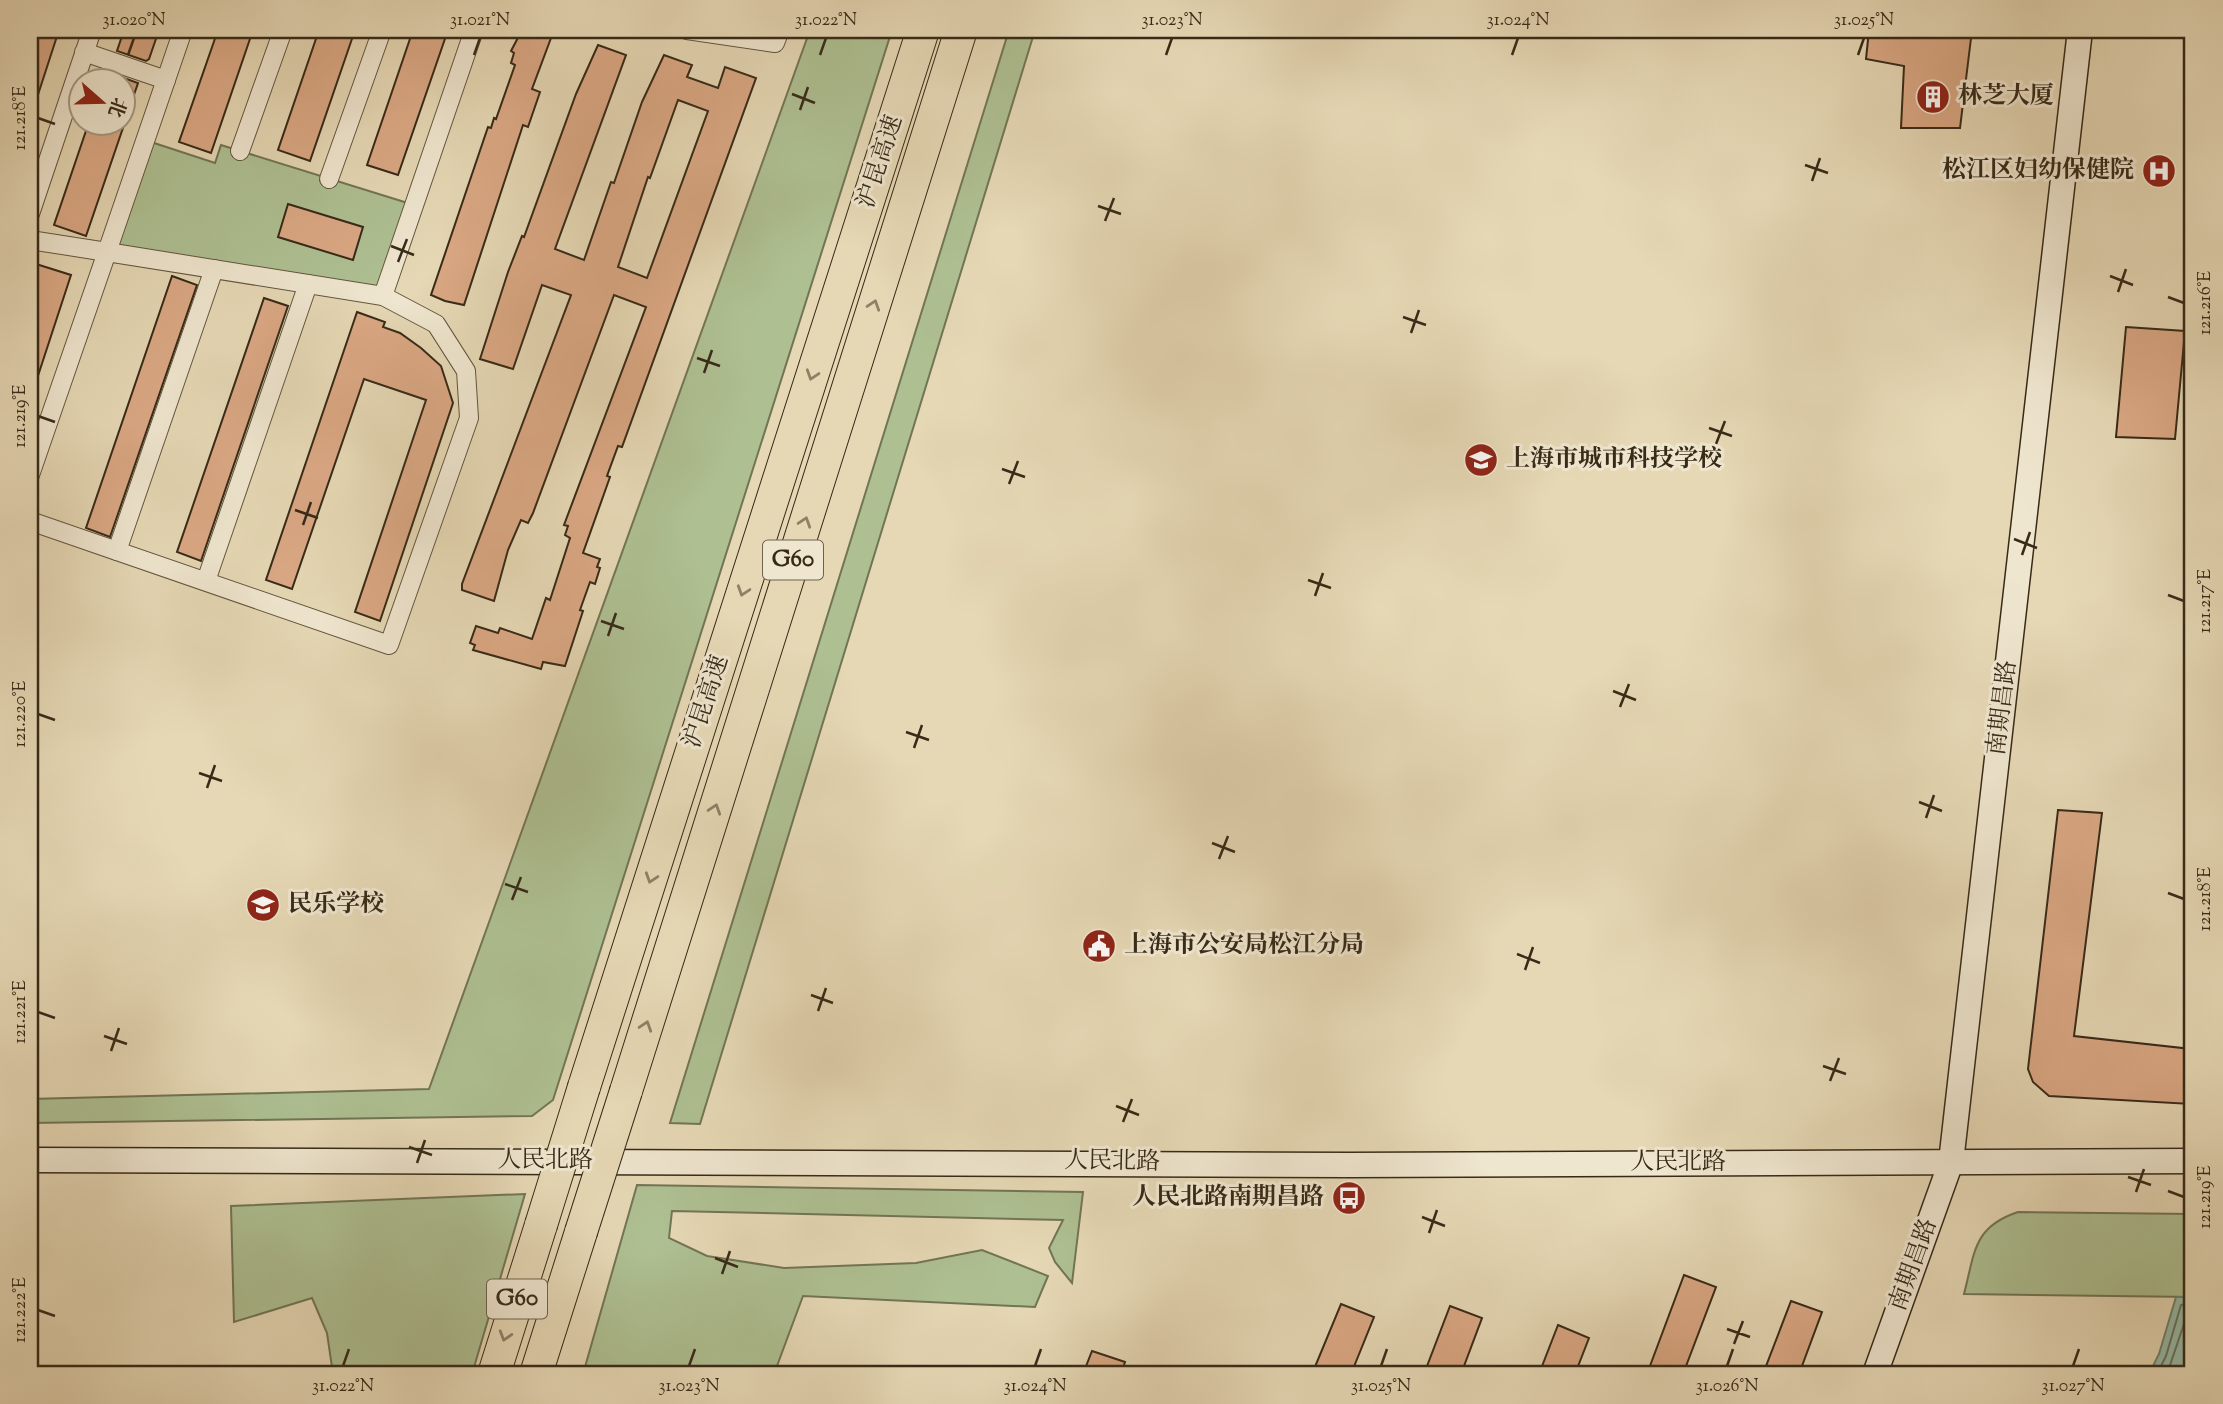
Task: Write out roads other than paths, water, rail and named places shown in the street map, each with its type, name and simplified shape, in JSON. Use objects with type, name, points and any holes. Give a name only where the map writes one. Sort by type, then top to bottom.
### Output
[{"type":"highway","name":"沪昆高速","points":[[494,1374],[923,30]]},
{"type":"highway","name":"沪昆高速","points":[[536,1374],[961,30]]},
{"type":"main road","name":"南期昌路","points":[[1875,1374],[1951,1162],[2080,30]]},
{"type":"main road","name":"人民北路","points":[[30,1160],[1350,1165],[2193,1161]]},
{"type":"street","points":[[30,214],[92,30]]},
{"type":"street","points":[[30,475],[183,30]]},
{"type":"street","points":[[240,151],[283,30]]},
{"type":"street","points":[[329,179],[382,30]]},
{"type":"street","points":[[383,296],[474,30]]},
{"type":"street","points":[[687,30],[775,43],[780,30]]},
{"type":"street","points":[[84,52],[166,80]]},
{"type":"street","points":[[30,240],[383,296],[436,324],[466,371],[469,418],[389,645],[30,521]]},
{"type":"street","points":[[117,551],[214,269]]},
{"type":"street","points":[[206,582],[308,284]]},
{"type":"water","points":[[2176,1297],[2193,1297],[2193,1374],[2149,1374],[2159,1354]]},
{"type":"place","name":"林芝大厦","points":[[1933,97]]},
{"type":"place","name":"松江区妇幼保健院","points":[[2159,171]]},
{"type":"place","name":"上海市城市科技学校","points":[[1481,460]]},
{"type":"place","name":"民乐学校","points":[[263,905]]},
{"type":"place","name":"上海市公安局松江分局","points":[[1099,946]]},
{"type":"place","name":"人民北路南期昌路","points":[[1349,1198]]}]
